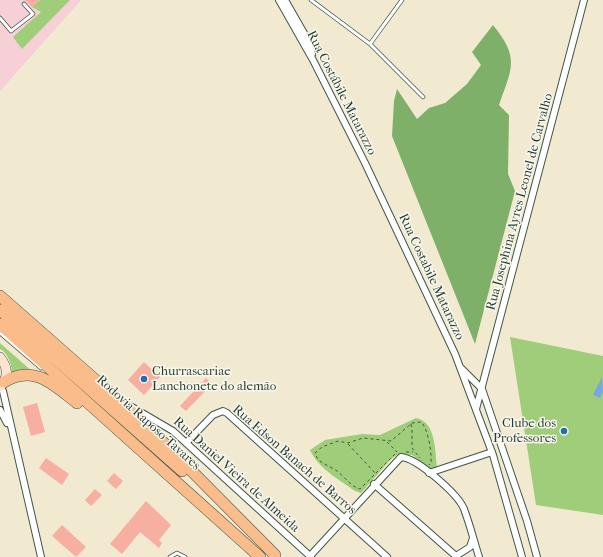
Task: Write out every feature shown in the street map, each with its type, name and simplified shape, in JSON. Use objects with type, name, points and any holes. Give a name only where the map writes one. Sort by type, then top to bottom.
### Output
[{"type":"highway","points":[[0,296],[121,402],[277,556]]},
{"type":"highway","name":"Rodovia Raposo Tavares","points":[[0,310],[277,556]]},
{"type":"highway","name":"Rodovia Raposo Tavares","points":[[0,324],[260,557]]},
{"type":"highway","points":[[1,385],[16,375],[24,374],[34,376],[51,383],[116,433],[176,487],[211,512]]},
{"type":"main road","points":[[0,357],[7,369],[1,385]]},
{"type":"street","name":"Rua Costábile Matarazzo","points":[[279,0],[316,66],[382,198]]},
{"type":"street","name":"Rua Costábile Matarazzo","points":[[285,0],[309,42],[316,66]]},
{"type":"street","name":"Rua Josephina Ayres Leonel de Carvalho","points":[[476,409],[584,0]]},
{"type":"street","name":"Rua Costabile Matarazzo","points":[[382,198],[460,366],[492,452],[522,557]]},
{"type":"street","name":"Rua Costabile Matarazzo","points":[[460,366],[482,389],[499,437],[537,557]]},
{"type":"street","points":[[1,385],[41,557]]},
{"type":"street","name":"Rua Daniel Vieira de Almeida","points":[[121,402],[145,413],[173,431],[310,557]]},
{"type":"street","points":[[0,410],[11,430]]},
{"type":"street","name":"Rua Edson Banach de Barros","points":[[186,443],[213,415],[223,411],[227,413],[387,557]]},
{"type":"street","points":[[488,440],[499,437]]},
{"type":"street","points":[[429,473],[492,452]]},
{"type":"street","points":[[310,557],[374,484],[377,476],[401,457],[411,460],[429,473],[445,486],[464,508],[479,557]]},
{"type":"street","points":[[374,484],[457,556],[470,547],[473,538]]},
{"type":"lane","points":[[311,0],[370,44],[423,97]]},
{"type":"lane","points":[[370,44],[402,0]]},
{"type":"lane","points":[[0,18],[12,31],[33,14],[24,4]]},
{"type":"lane","points":[[0,333],[33,362],[62,381]]},
{"type":"lane","points":[[170,557],[177,553],[185,557]]},
{"type":"path","points":[[387,442],[397,438],[411,424],[421,422],[424,424],[431,455],[431,463],[430,465],[428,464]]},
{"type":"path","points":[[411,424],[413,452]]},
{"type":"path","points":[[359,438],[387,442],[398,452],[388,460],[377,476],[362,488],[357,488],[336,470],[324,465],[315,455],[320,448],[333,442],[348,443],[359,438]]},
{"type":"path","points":[[348,443],[377,476]]},
{"type":"path","points":[[403,452],[413,452],[424,461]]},
{"type":"shaded area","points":[[0,0],[81,0],[0,91]]},
{"type":"green space","points":[[40,0],[70,0],[22,49],[13,37],[41,12],[32,7]]},
{"type":"green space","points":[[493,25],[502,36],[510,55],[510,72],[499,105],[509,115],[508,174],[515,191],[475,344],[392,136],[394,101],[397,89],[417,119],[429,108],[445,103],[467,84],[481,65],[472,52]]},
{"type":"green space","name":"Clube dos Professores","points":[[510,337],[603,356],[603,515],[536,505]]},
{"type":"green space","points":[[0,343],[34,373],[21,370],[12,373],[9,360],[5,353],[0,349]]},
{"type":"green space","points":[[416,418],[423,421],[431,431],[435,445],[437,468],[430,469],[412,455],[398,454],[390,460],[361,493],[355,491],[323,468],[310,450],[325,440],[362,434],[380,435]]},
{"type":"water","points":[[602,377],[603,392],[600,398],[593,395]]},
{"type":"building","points":[[25,0],[40,0],[32,7]]},
{"type":"building","name":"Churrascariae Lanchonete do alemão","points":[[144,362],[160,377],[144,395],[128,380]]},
{"type":"building","points":[[206,378],[212,384],[186,411],[180,406]]},
{"type":"building","points":[[37,403],[45,432],[31,436],[23,407]]},
{"type":"building","points":[[46,458],[69,474],[62,485],[39,468]]},
{"type":"building","points":[[114,473],[123,481],[116,489],[107,481]]},
{"type":"building","points":[[95,489],[102,495],[91,506],[85,500]]},
{"type":"building","points":[[146,501],[171,525],[159,540],[162,543],[159,548],[140,532],[122,554],[110,544]]},
{"type":"building","points":[[62,525],[86,547],[76,557],[52,536]]},
{"type":"place","name":"Churrascariae Lanchonete do alemão","points":[[144,379]]},
{"type":"place","name":"Clube dos Professores","points":[[564,431]]}]
